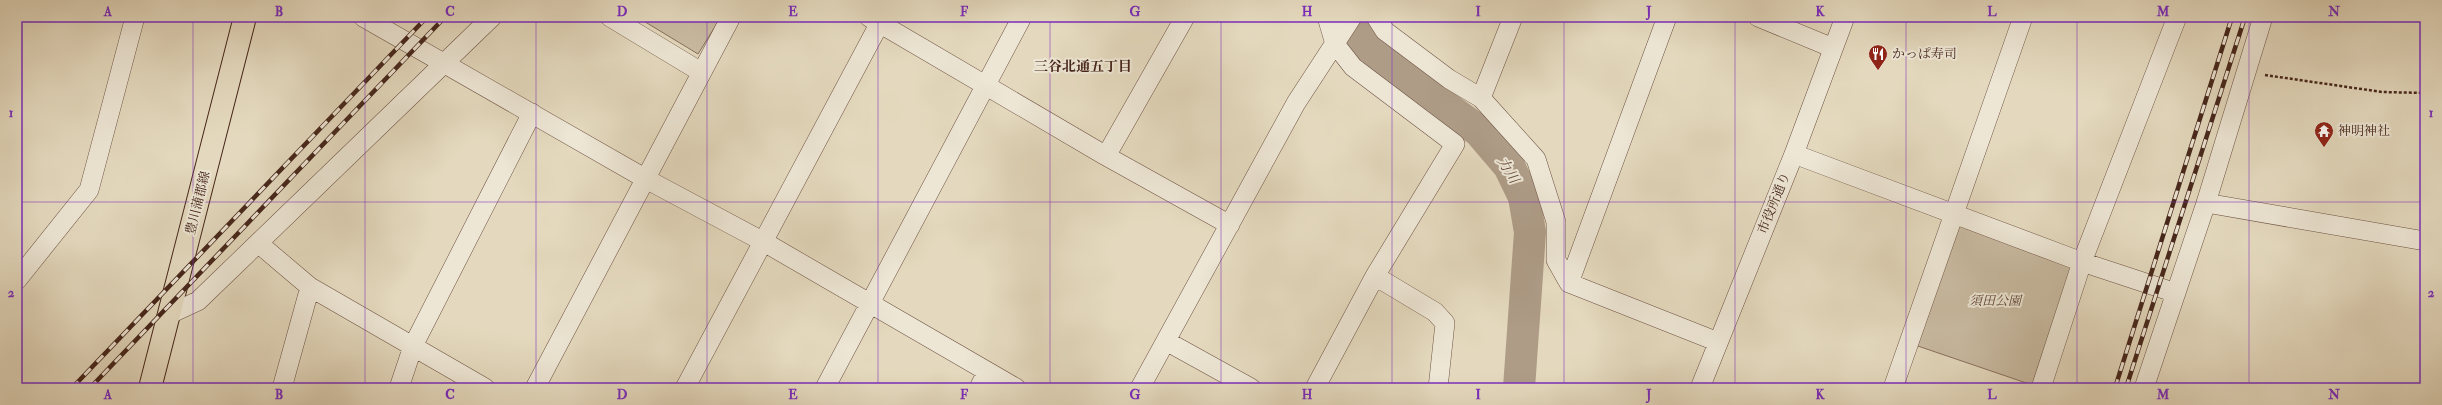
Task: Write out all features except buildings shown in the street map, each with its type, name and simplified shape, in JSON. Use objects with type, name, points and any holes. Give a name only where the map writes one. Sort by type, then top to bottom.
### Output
[{"type":"main road","name":"豊川蒲郡線","points":[[147,387],[170,314],[245,17]]},
{"type":"street","points":[[17,280],[89,190],[135,17]]},
{"type":"street","points":[[362,17],[444,62],[646,180],[764,242],[869,304],[983,380],[1016,388]]},
{"type":"street","points":[[170,314],[198,301],[492,17]]},
{"type":"street","points":[[610,17],[701,72]]},
{"type":"street","points":[[535,388],[731,17]]},
{"type":"street","points":[[825,388],[1022,17]]},
{"type":"street","points":[[1106,156],[1185,17]]},
{"type":"street","points":[[1315,388],[1375,276],[1455,144],[1353,67],[1327,17]]},
{"type":"street","points":[[1140,388],[1296,103],[1352,17]]},
{"type":"street","points":[[1376,17],[1385,31],[1449,79],[1481,98],[1536,159],[1556,222],[1556,260],[1568,283],[1718,342]]},
{"type":"street","points":[[1481,98],[1513,17]]},
{"type":"street","points":[[1568,283],[1666,17]]},
{"type":"street","points":[[1758,17],[1833,48]]},
{"type":"street","name":"市役所通り","points":[[1700,388],[1794,154],[1845,17]]},
{"type":"street","points":[[1893,388],[1955,215],[2023,17]]},
{"type":"street","points":[[2041,388],[2082,262],[2177,17]]},
{"type":"street","points":[[2144,388],[2206,203],[2263,17]]},
{"type":"street","points":[[685,388],[764,242],[878,19],[985,85],[1106,156],[1230,225]]},
{"type":"street","points":[[399,388],[413,346],[532,113]]},
{"type":"street","points":[[1794,154],[2082,262],[2176,293]]},
{"type":"street","points":[[2206,203],[2425,241]]},
{"type":"street","points":[[258,243],[310,287],[485,388]]},
{"type":"street","points":[[1375,276],[1435,312],[1445,323],[1438,388]]},
{"type":"street","points":[[282,388],[310,287]]},
{"type":"street","points":[[1166,341],[1251,388]]},
{"type":"path","points":[[2247,72],[2382,92],[2425,93]]},
{"type":"green space","points":[[637,17],[721,17],[698,54]]},
{"type":"green space","name":"須田公園","points":[[1955,215],[2082,262],[2041,388],[1909,343]]},
{"type":"waterway","name":"力川","points":[[1351,17],[1360,38],[1380,59],[1479,131],[1509,166],[1524,197],[1530,232],[1519,388]]},
{"type":"railway","points":[[72,388],[427,17]]},
{"type":"railway","points":[[90,388],[445,17]]},
{"type":"railway","points":[[2115,388],[2232,17]]},
{"type":"railway","points":[[2126,388],[2245,17]]},
{"type":"place","name":"かっぱ寿司","points":[[1878,71]]},
{"type":"place","name":"神明神社","points":[[2324,148]]},
{"type":"district","name":"三谷北通五丁目","points":[[1083,66]]}]
